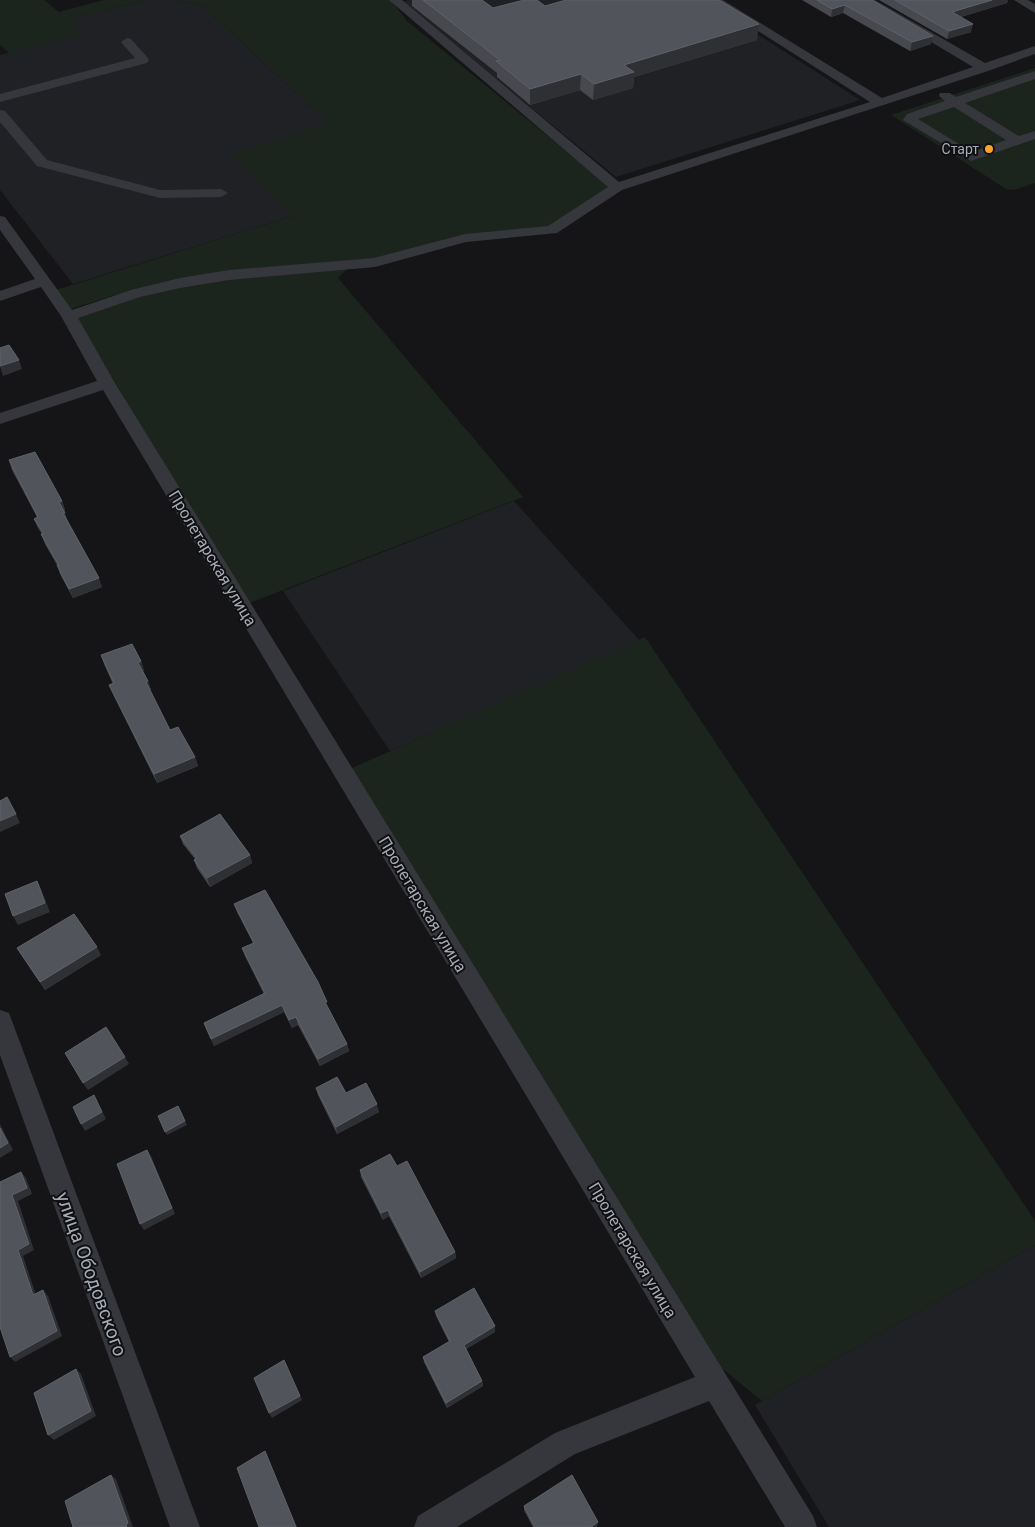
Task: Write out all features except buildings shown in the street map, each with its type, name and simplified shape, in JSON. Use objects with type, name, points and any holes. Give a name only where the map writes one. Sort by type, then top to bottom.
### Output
[{"type":"street","points":[[395,0],[617,188]]},
{"type":"street","points":[[715,0],[881,104]]},
{"type":"street","points":[[867,0],[984,68]]},
{"type":"street","points":[[1020,0],[1035,9]]},
{"type":"street","points":[[0,98],[143,60],[127,42]]},
{"type":"street","points":[[69,316],[136,293],[180,283],[229,275],[375,262],[465,238],[552,230],[617,188],[881,104],[1035,50]]},
{"type":"street","points":[[1035,76],[954,101],[912,116],[910,120],[969,157],[1035,135]]},
{"type":"street","points":[[929,87],[1018,141]]},
{"type":"street","points":[[0,114],[42,164],[160,194],[221,192]]},
{"type":"street","name":"Пролетарская улица","points":[[0,220],[69,316],[107,383],[802,1527]]},
{"type":"street","points":[[0,296],[44,281]]},
{"type":"street","points":[[0,419],[107,383]]},
{"type":"street","name":"улица Ободовского","points":[[0,1021],[185,1527]]},
{"type":"street","points":[[429,1527],[565,1443],[714,1384]]},
{"type":"shaded area","points":[[0,0],[44,0],[59,12],[104,0],[146,0],[68,19],[84,34],[9,53],[0,45]]},
{"type":"shaded area","points":[[146,0],[177,0],[203,6],[328,123],[293,216],[73,284],[0,190],[0,55],[83,34],[67,19]]},
{"type":"shaded area","points":[[177,0],[391,0],[407,21],[611,188],[546,228],[456,237],[375,259],[115,295],[71,309],[56,290],[293,216],[232,154],[328,123],[203,6]]},
{"type":"shaded area","points":[[410,0],[704,0],[860,100],[616,177],[401,2]]},
{"type":"shaded area","name":"Старт","points":[[1035,68],[1035,183],[1014,190],[1006,189],[891,115]]},
{"type":"shaded area","points":[[349,267],[338,278],[523,497],[247,604],[76,317],[139,295],[225,278]]},
{"type":"shaded area","points":[[514,501],[640,641],[390,751],[283,591]]},
{"type":"shaded area","points":[[645,637],[1035,1221],[1035,1245],[762,1401],[712,1360],[350,769]]},
{"type":"shaded area","points":[[1035,1245],[1035,1527],[829,1527],[755,1405]]},
{"type":"place","name":"Старт","points":[[989,149]]}]
